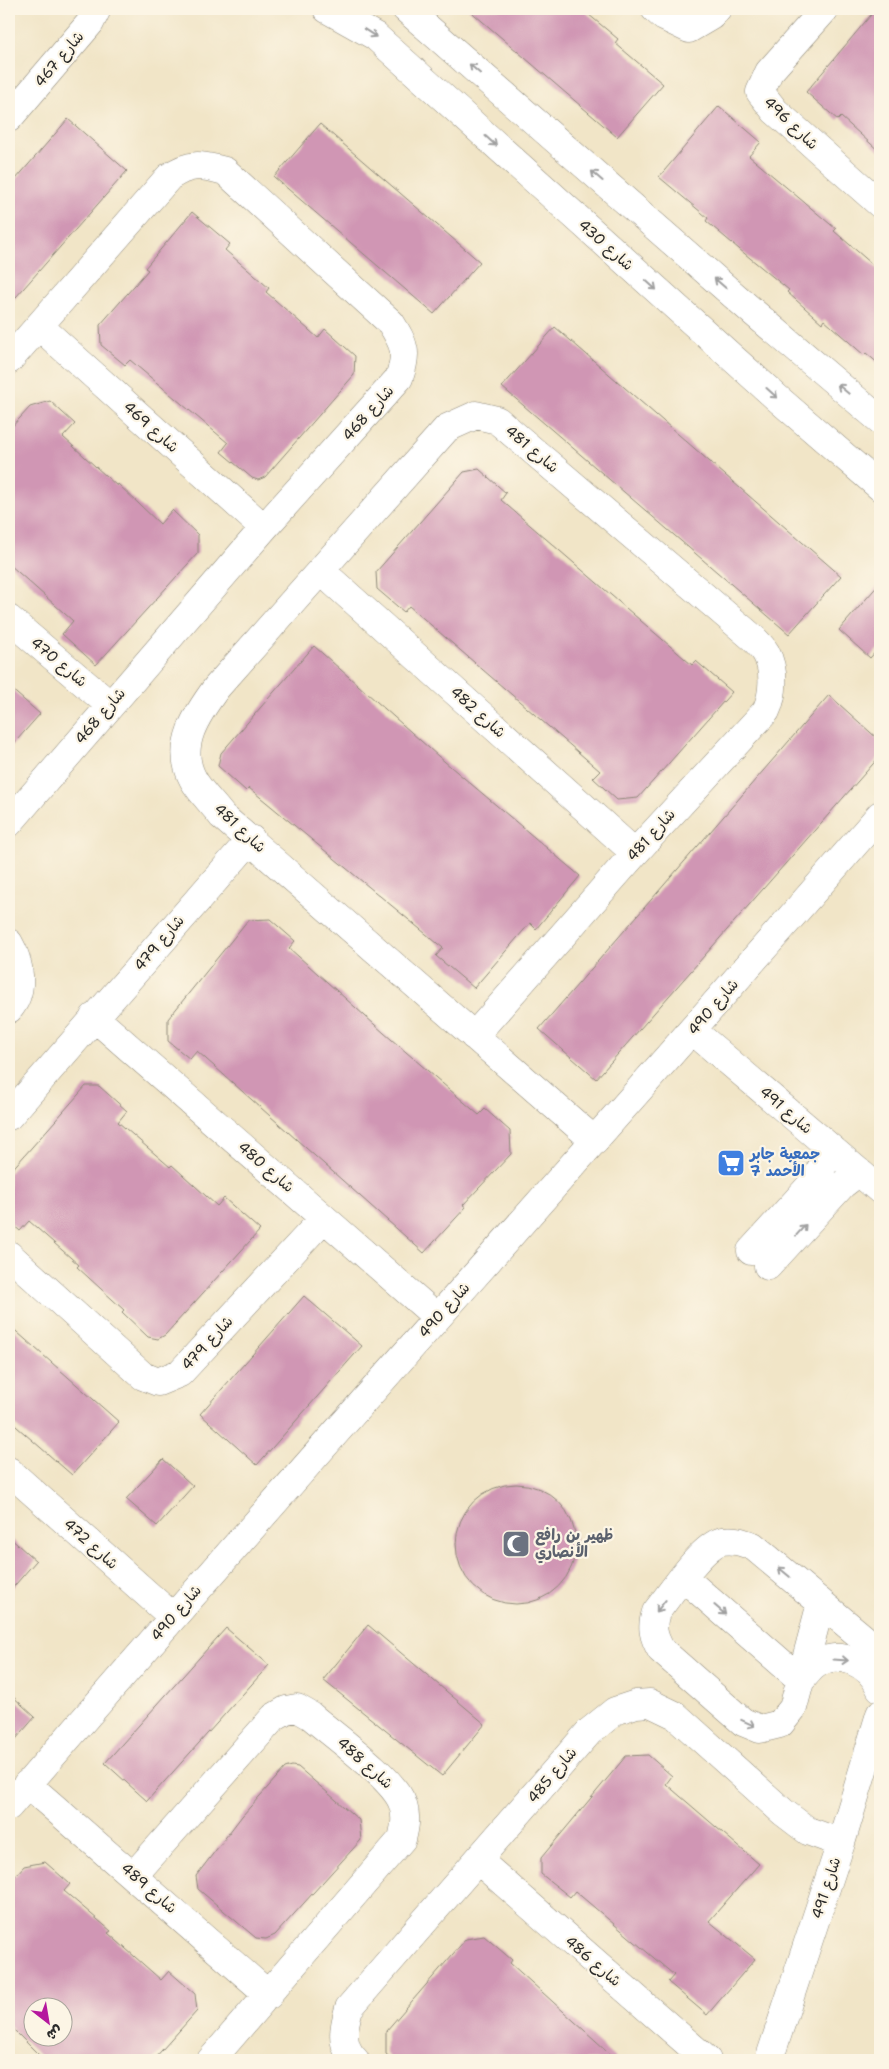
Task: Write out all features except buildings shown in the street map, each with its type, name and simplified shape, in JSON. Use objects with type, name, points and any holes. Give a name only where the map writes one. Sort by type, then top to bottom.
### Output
[{"type":"street","name":"شارع 467","points":[[9,118],[93,16],[115,9]]},
{"type":"street","name":"شارع 430","points":[[328,9],[375,36],[761,384],[880,487]]},
{"type":"street","points":[[406,9],[753,312],[880,420]]},
{"type":"street","points":[[655,9],[664,17],[689,29],[711,16],[717,9]]},
{"type":"street","name":"شارع 496","points":[[825,9],[769,72],[760,92],[775,111],[880,204]]},
{"type":"street","name":"شارع 468","points":[[9,360],[169,177],[183,167],[200,165],[225,171],[391,323],[404,346],[405,362],[399,378],[264,528],[9,823]]},
{"type":"street","name":"شارع 469","points":[[39,326],[264,528]]},
{"type":"street","name":"شارع 481","points":[[474,1036],[635,853],[766,711],[772,698],[772,678],[766,653],[753,638],[497,420],[476,415],[447,428],[217,687],[196,715],[184,752],[193,779],[222,816],[251,839],[474,1036],[594,1141]]},
{"type":"street","name":"شارع 482","points":[[321,571],[635,853]]},
{"type":"street","name":"شارع 470","points":[[9,619],[110,705]]},
{"type":"street","name":"شارع 490","points":[[9,1806],[173,1617],[693,1030],[880,815]]},
{"type":"street","name":"شارع 479","points":[[9,1116],[251,839]]},
{"type":"street","points":[[9,944],[16,955],[20,981],[13,1004],[9,1009]]},
{"type":"street","name":"شارع 480","points":[[94,1017],[437,1317]]},
{"type":"street","name":"شارع 491","points":[[693,1030],[880,1190]]},
{"type":"street","points":[[832,1150],[760,1258],[859,1172]]},
{"type":"street","name":"شارع 479","points":[[9,1255],[143,1376],[158,1382],[180,1373],[324,1218]]},
{"type":"street","name":"شارع 472","points":[[9,1471],[173,1617]]},
{"type":"street","points":[[821,1603],[793,1708],[780,1724],[760,1729],[742,1722],[661,1650],[654,1637],[652,1623],[656,1612],[705,1552],[721,1542],[737,1540],[753,1546],[880,1652]]},
{"type":"street","points":[[684,1578],[801,1680]]},
{"type":"street","points":[[801,1680],[816,1664],[837,1658],[859,1662],[875,1676],[880,1688]]},
{"type":"street","name":"شارع 485","points":[[355,2060],[351,2056],[343,2032],[349,2008],[479,1861],[589,1732],[615,1711],[636,1704],[650,1703],[675,1716],[783,1812],[808,1831],[841,1843]]},
{"type":"street","name":"شارع 488","points":[[134,1875],[274,1717],[286,1710],[298,1708],[311,1716],[393,1787],[403,1803],[406,1819],[402,1839],[212,2060]]},
{"type":"street","name":"شارع 491","points":[[769,2060],[841,1843],[880,1714]]},
{"type":"street","name":"شارع 489","points":[[27,1784],[269,1994]]},
{"type":"street","name":"شارع 486","points":[[479,1861],[707,2060]]},
{"type":"place","name":"جمعية جابر الأحمد 7","points":[[731,1163]]},
{"type":"place","name":"ظهير بن رافع الأنصاري","points":[[516,1544]]}]
